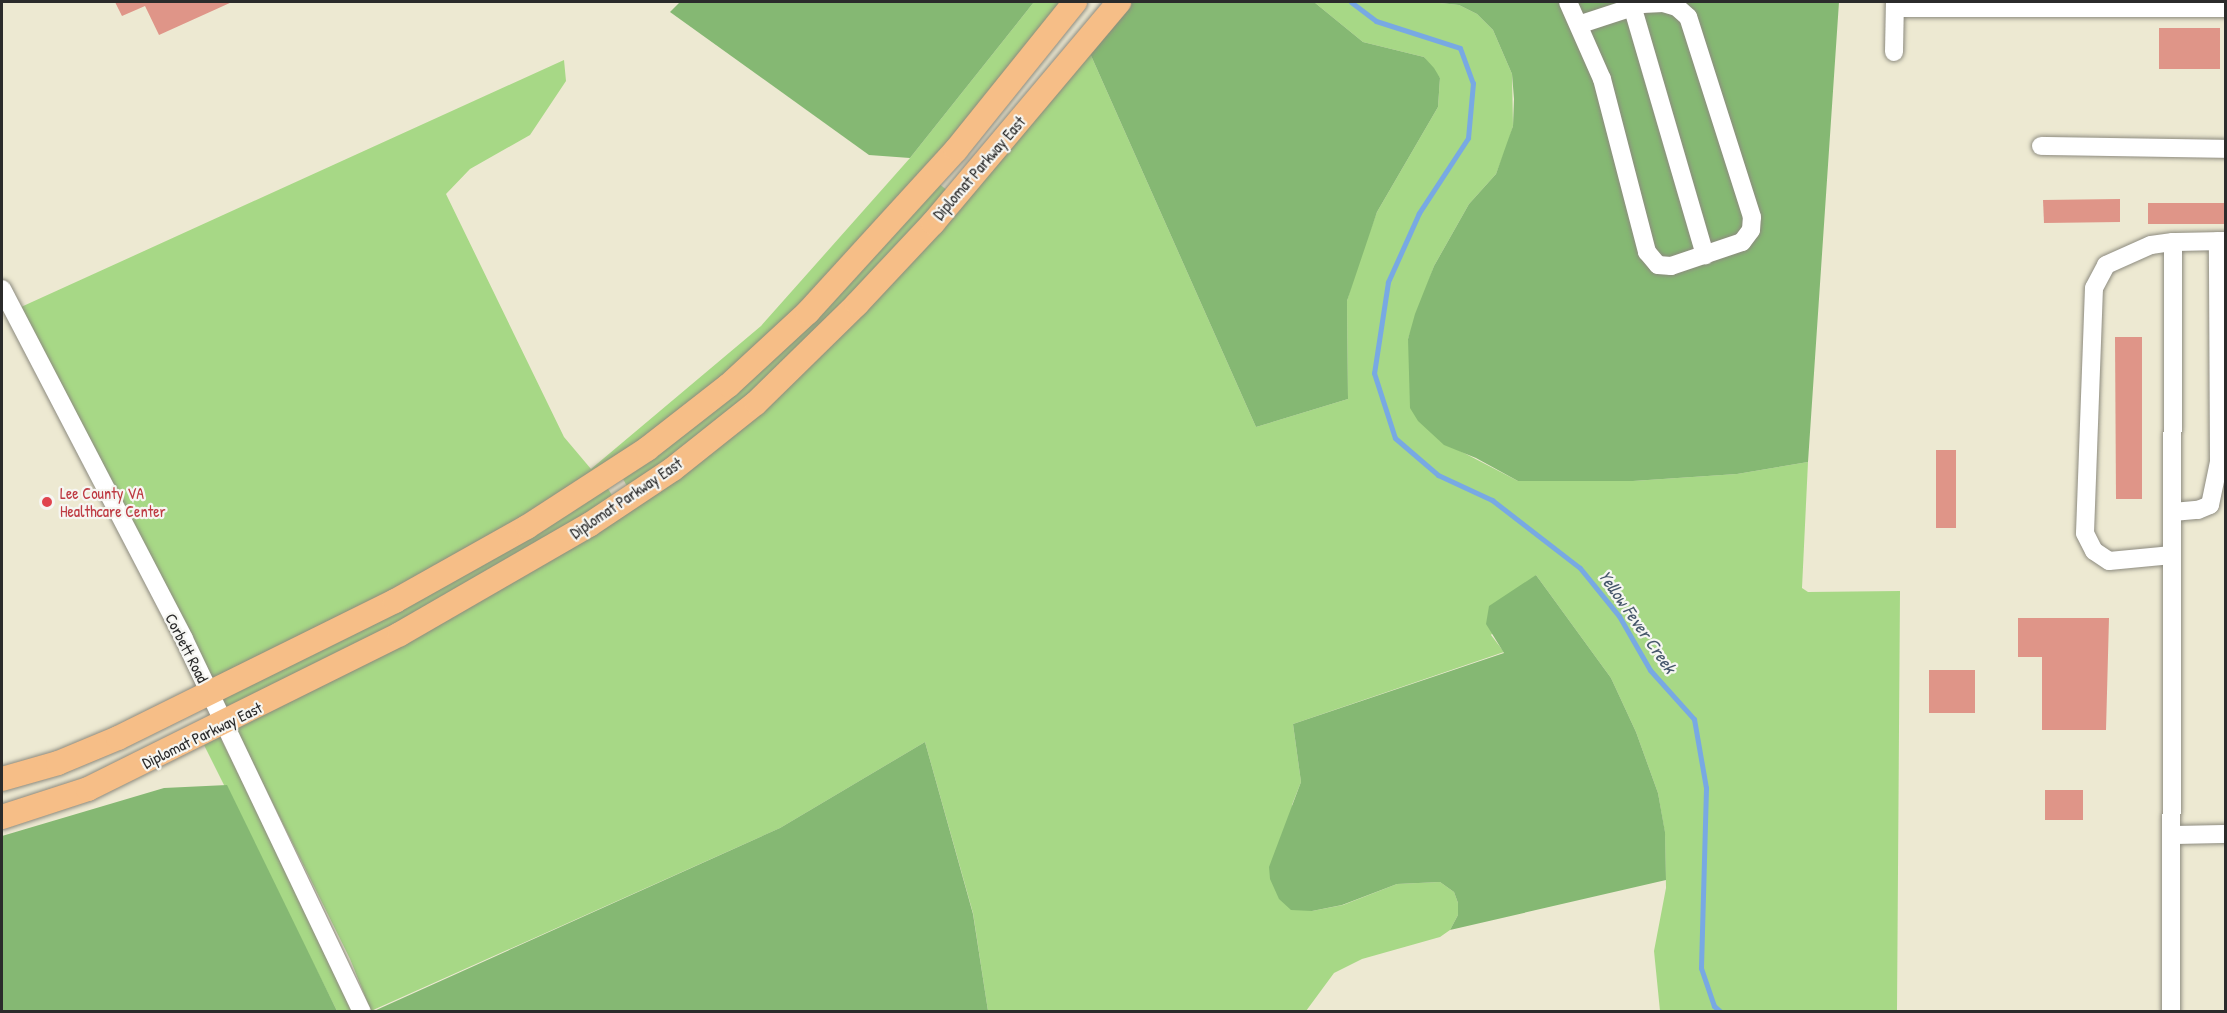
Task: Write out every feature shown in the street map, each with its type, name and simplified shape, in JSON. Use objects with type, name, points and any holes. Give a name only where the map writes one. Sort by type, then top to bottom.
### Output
[{"type":"main road","name":"Diplomat Parkway East","points":[[2,779],[88,751],[395,601],[527,527],[681,425],[808,312],[944,162],[1075,2]]},
{"type":"main road","name":"Diplomat Parkway East","points":[[2,817],[88,789],[224,725],[400,634],[625,501],[673,469],[756,403],[857,304],[968,181],[1119,2]]},
{"type":"main road","points":[[944,162],[968,181]]},
{"type":"main road","points":[[609,474],[625,501]]},
{"type":"street","points":[[1568,2],[1581,24],[1602,79],[1647,252],[1658,265],[1671,266],[1742,242],[1751,230],[1752,217],[1688,17],[1677,7],[1663,3],[1632,4],[1581,24]]},
{"type":"street","points":[[1632,4],[1705,255]]},
{"type":"street","points":[[1894,52],[1895,5],[2226,8]]},
{"type":"street","points":[[2042,146],[2226,149]]},
{"type":"street","points":[[2172,555],[2109,561],[2094,551],[2085,533],[2094,288],[2106,265],[2151,245],[2222,241],[2219,462],[2210,505],[2173,512]]},
{"type":"street","points":[[2171,1011],[2173,242]]},
{"type":"street","name":"Corbett Road","points":[[2,289],[210,693],[362,1011]]},
{"type":"street","points":[[2172,835],[2226,834]]},
{"type":"green space","points":[[680,2],[1034,2],[910,158],[869,155],[670,12]]},
{"type":"green space","points":[[1034,2],[1063,2],[949,143],[802,304],[676,417],[563,494],[391,593],[214,681],[21,307],[564,60],[566,81],[530,135],[470,169],[446,194],[564,437],[591,469],[761,326],[910,158]]},
{"type":"green space","points":[[1130,2],[1314,2],[1363,42],[1424,57],[1440,78],[1438,107],[1377,212],[1347,301],[1348,399],[1256,427],[1089,51]]},
{"type":"green space","points":[[1314,2],[1430,2],[1459,5],[1477,14],[1493,30],[1512,74],[1513,126],[1496,174],[1469,204],[1434,266],[1408,339],[1439,440],[1518,481],[1633,481],[1737,474],[1808,462],[1802,588],[1808,592],[1900,591],[1897,1011],[1660,1011],[1654,951],[1666,888],[1665,833],[1658,793],[1636,732],[1611,678],[1536,575],[1491,635],[1504,652],[1293,724],[1301,782],[1292,805],[1312,911],[1343,905],[1397,884],[1440,882],[1454,892],[1458,903],[1458,915],[1450,930],[1440,937],[1362,959],[1334,973],[1306,1011],[988,1011],[973,913],[925,742],[780,828],[371,1011],[350,959],[236,729],[404,643],[678,477],[1089,51],[1256,427],[1348,399],[1347,301],[1377,212],[1438,107],[1440,78],[1424,57],[1363,42]]},
{"type":"green space","points":[[1430,2],[1839,2],[1808,462],[1737,474],[1633,481],[1518,481],[1476,458],[1444,445],[1418,421],[1410,408],[1408,339],[1415,314],[1434,266],[1469,204],[1496,174],[1513,126],[1514,99],[1512,74],[1493,30],[1477,14],[1459,5]]},
{"type":"green space","points":[[938,183],[948,191],[851,297],[750,395],[628,488],[622,477]]},
{"type":"green space","points":[[607,487],[613,497],[396,626],[228,712],[222,698]]},
{"type":"green space","points":[[1536,575],[1611,678],[1636,732],[1658,793],[1665,832],[1666,880],[1450,930],[1458,915],[1458,903],[1454,892],[1440,882],[1397,884],[1342,905],[1312,911],[1291,910],[1279,899],[1270,879],[1269,867],[1301,782],[1293,724],[1504,653],[1486,624],[1489,606]]},
{"type":"green space","points":[[220,737],[298,893],[352,1011],[337,1011],[204,745]]},
{"type":"green space","points":[[925,742],[973,914],[988,1011],[374,1011],[780,828]]},
{"type":"green space","points":[[227,785],[337,1011],[2,1011],[2,836],[164,788]]},
{"type":"building","points":[[115,2],[232,2],[159,35],[145,6],[122,16]]},
{"type":"building","points":[[2159,28],[2220,28],[2220,69],[2159,69]]},
{"type":"building","points":[[2120,199],[2120,222],[2044,223],[2043,200]]},
{"type":"building","points":[[2148,203],[2224,203],[2224,224],[2148,224]]},
{"type":"building","points":[[2115,337],[2142,337],[2142,499],[2116,499]]},
{"type":"building","points":[[1936,450],[1956,450],[1956,528],[1936,528]]},
{"type":"building","points":[[2018,618],[2109,618],[2106,730],[2042,730],[2042,657],[2018,657]]},
{"type":"building","points":[[1929,670],[1975,670],[1975,713],[1929,713]]},
{"type":"building","points":[[2045,790],[2083,790],[2083,820],[2045,820]]},
{"type":"waterway","name":"Yellow Fever Creek","points":[[1351,2],[1376,21],[1460,48],[1473,83],[1468,138],[1419,213],[1388,282],[1374,373],[1395,438],[1438,475],[1492,500],[1580,568],[1619,616],[1650,670],[1694,719],[1706,788],[1701,968],[1714,1006],[1721,1012]]},
{"type":"place","name":"Lee County VA Healthcare Center","points":[[47,502]]}]
